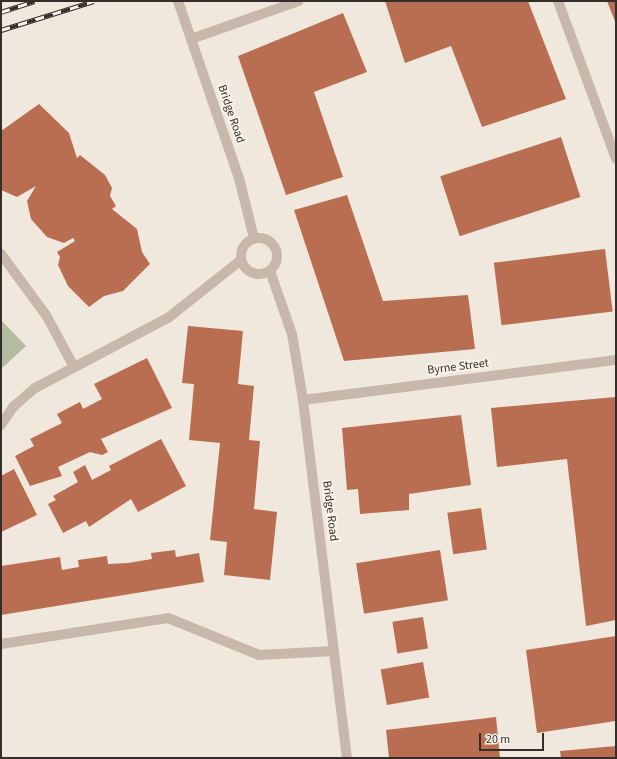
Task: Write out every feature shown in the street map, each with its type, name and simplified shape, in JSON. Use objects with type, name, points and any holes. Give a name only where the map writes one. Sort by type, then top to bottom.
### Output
[{"type":"street","points":[[190,39],[299,1]]},
{"type":"street","points":[[558,1],[616,159]]},
{"type":"street","name":"Bridge Road","points":[[179,4],[239,178],[254,238]]},
{"type":"street","points":[[254,238],[267,239],[276,248],[277,260],[270,271],[251,273],[241,260],[242,248],[254,238]]},
{"type":"street","points":[[1,254],[46,315],[74,367]]},
{"type":"street","points":[[1,425],[13,407],[35,388],[168,318],[241,260]]},
{"type":"street","name":"Bridge Road","points":[[270,271],[292,334],[303,400],[347,758]]},
{"type":"street","name":"Byrne Street","points":[[303,400],[616,360]]},
{"type":"street","points":[[1,644],[168,618],[259,655],[334,652]]},
{"type":"green space","points":[[1,320],[26,346],[1,369]]},
{"type":"building","points":[[385,1],[528,1],[566,99],[482,127],[451,46],[405,63]]},
{"type":"building","points":[[607,1],[616,1],[616,24]]},
{"type":"building","points":[[343,13],[367,72],[314,92],[343,177],[286,195],[238,56]]},
{"type":"building","points":[[39,104],[69,133],[77,158],[80,155],[105,175],[112,188],[110,196],[116,206],[112,209],[137,229],[142,252],[150,264],[123,291],[104,296],[89,307],[68,286],[58,265],[60,257],[57,252],[75,241],[73,238],[64,243],[47,237],[31,219],[27,201],[36,186],[17,197],[1,190],[1,131]]},
{"type":"building","points":[[561,137],[580,197],[460,236],[440,176]]},
{"type":"building","points":[[347,195],[383,301],[468,295],[475,349],[344,361],[294,210]]},
{"type":"building","points":[[605,249],[613,312],[502,325],[494,263]]},
{"type":"building","points":[[188,326],[243,331],[238,384],[254,386],[249,440],[260,441],[254,509],[277,512],[270,580],[224,575],[227,542],[210,540],[220,443],[189,440],[194,384],[182,383]]},
{"type":"building","points":[[147,358],[172,408],[101,439],[108,452],[102,455],[90,452],[58,467],[62,476],[30,486],[15,456],[34,446],[30,439],[62,423],[57,414],[80,402],[83,409],[102,399],[94,384]]},
{"type":"building","points":[[616,397],[616,620],[586,626],[567,459],[497,467],[491,408]]},
{"type":"building","points":[[461,415],[471,485],[409,494],[409,510],[360,514],[358,489],[347,490],[342,428]]},
{"type":"building","points":[[161,439],[186,486],[138,512],[131,499],[89,527],[86,521],[63,533],[48,504],[56,500],[53,496],[78,482],[73,472],[85,465],[92,480],[111,470],[109,466]]},
{"type":"building","points":[[14,469],[37,515],[1,532],[1,476]]},
{"type":"building","points":[[481,508],[487,550],[453,554],[447,513]]},
{"type":"building","points":[[175,550],[176,557],[199,553],[204,582],[1,615],[1,566],[60,557],[62,570],[79,567],[78,560],[107,556],[108,564],[128,563],[152,559],[151,553]]},
{"type":"building","points":[[440,550],[448,600],[364,614],[356,563]]},
{"type":"building","points":[[423,617],[428,649],[397,653],[392,622]]},
{"type":"building","points":[[616,636],[616,721],[537,733],[526,650]]},
{"type":"building","points":[[423,662],[429,697],[387,705],[381,669]]},
{"type":"building","points":[[496,717],[500,758],[389,758],[386,730]]},
{"type":"building","points":[[616,746],[616,758],[561,758],[560,751]]},
{"type":"railway","points":[[1,12],[34,1]]},
{"type":"railway","points":[[1,30],[94,1]]}]
